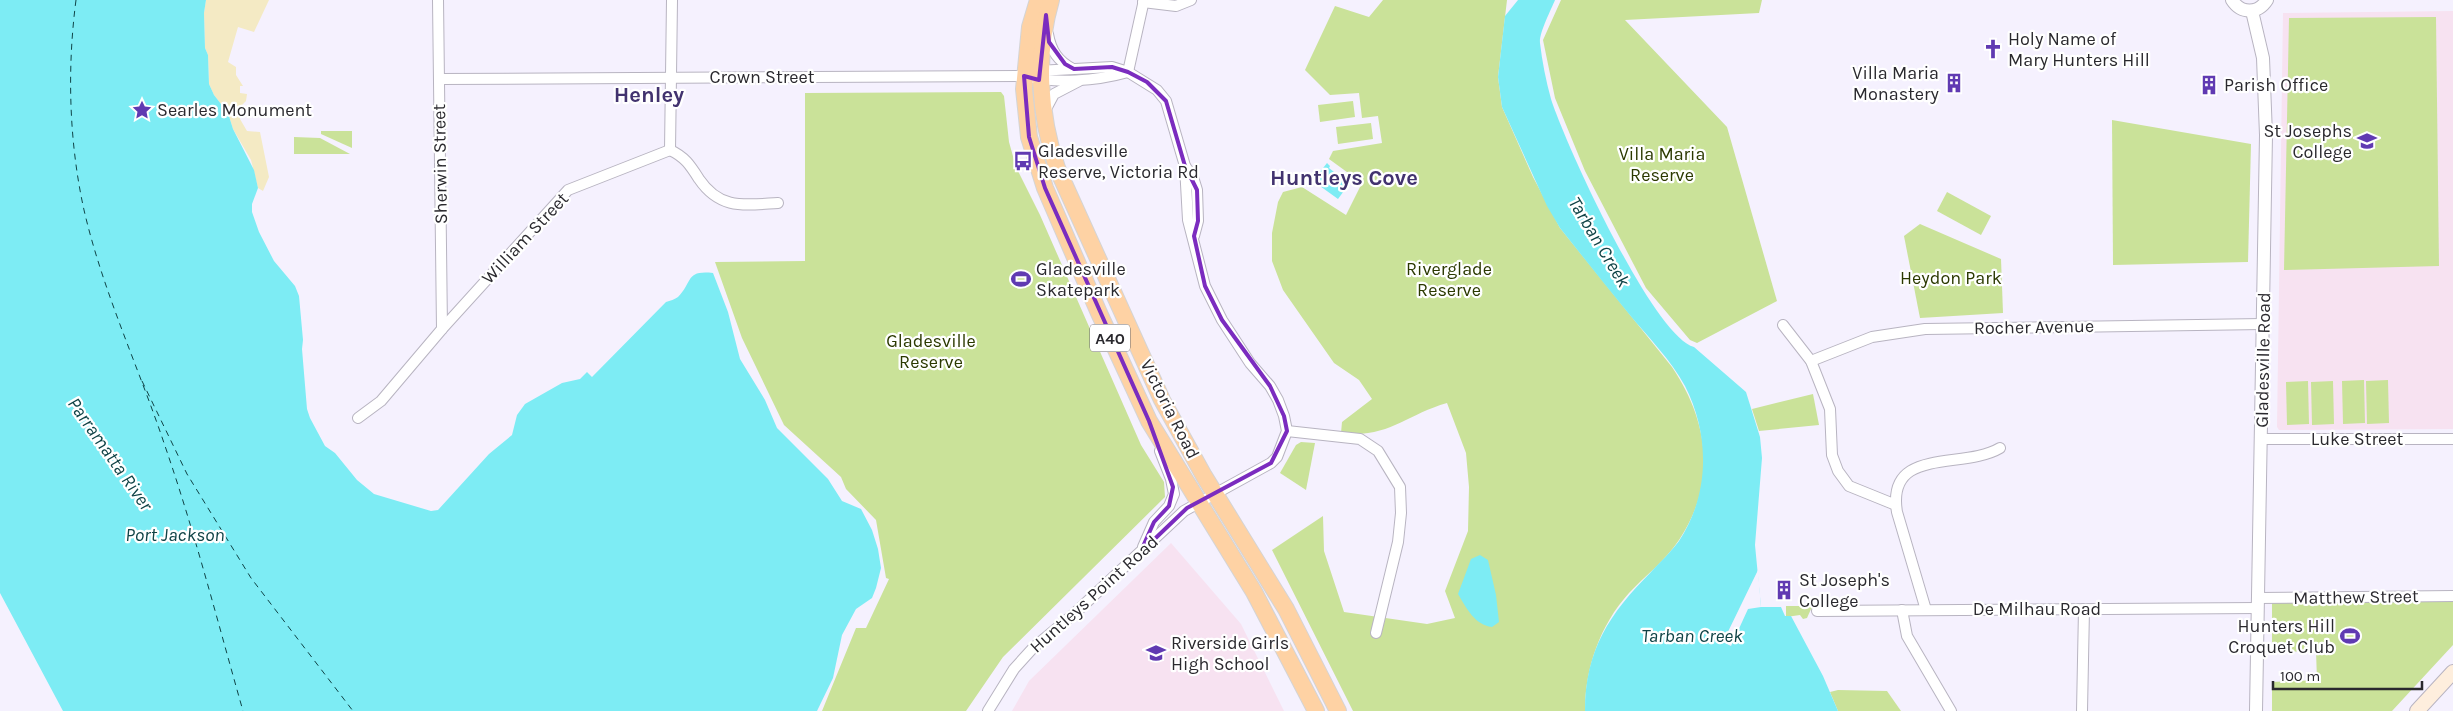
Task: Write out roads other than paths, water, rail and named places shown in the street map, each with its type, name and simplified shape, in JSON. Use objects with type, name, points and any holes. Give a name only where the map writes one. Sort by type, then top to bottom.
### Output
[{"type":"highway","name":"Victoria Road","points":[[1038,0],[1030,27],[1024,76],[1026,120],[1037,166],[1084,280],[1149,421],[1274,627],[1316,711]]},
{"type":"highway","name":"Victoria Road","points":[[1049,8],[1041,75],[1049,137],[1058,168],[1162,400],[1215,493],[1286,609],[1338,711]]},
{"type":"main road","points":[[2417,711],[2453,672]]},
{"type":"street","name":"Sherwin Street","points":[[438,0],[442,328]]},
{"type":"street","points":[[672,0],[670,150],[688,161],[706,188],[716,198],[730,204],[778,203]]},
{"type":"street","points":[[1128,72],[1144,1],[1169,7],[1184,4],[1191,0]]},
{"type":"street","points":[[2232,0],[2238,7],[2252,11],[2263,6],[2267,0]]},
{"type":"street","points":[[1049,8],[1049,42],[1053,52],[1065,64],[1074,69]]},
{"type":"street","name":"Gladesville Road","points":[[2252,11],[2263,58],[2266,90],[2256,711]]},
{"type":"street","points":[[1041,75],[1074,69],[1112,67],[1128,72],[1147,82],[1166,101],[1186,166],[1188,220],[1194,236],[1197,259],[1209,292],[1222,320],[1278,400],[1287,431],[1360,439],[1378,451],[1400,487],[1401,513],[1398,542],[1376,632]]},
{"type":"street","points":[[1041,75],[1085,78],[1113,76],[1128,72]]},
{"type":"street","name":"Crown Street","points":[[439,79],[1041,75]]},
{"type":"street","points":[[1049,137],[1046,118],[1050,99],[1060,90],[1085,78]]},
{"type":"street","name":"William Street","points":[[358,418],[381,401],[442,328],[568,190],[670,150]]},
{"type":"street","name":"Rocher Avenue","points":[[1811,361],[1872,337],[1925,329],[2263,324]]},
{"type":"street","points":[[1783,325],[1811,361],[1830,409],[1832,455],[1838,471],[1849,486],[1894,505]]},
{"type":"street","points":[[1140,552],[1154,522],[1169,506],[1174,494],[1171,480],[1149,421]]},
{"type":"street","name":"Huntleys Point Road","points":[[988,711],[1014,669],[1033,648],[1184,511],[1198,501],[1271,463],[1277,457],[1287,431]]},
{"type":"street","name":"Luke Street","points":[[2261,439],[2453,438]]},
{"type":"street","points":[[1926,610],[1894,505],[1901,479],[1911,469],[1919,466],[1987,454],[2000,448]]},
{"type":"street","name":"Matthew Street","points":[[2258,603],[2453,596]]},
{"type":"street","name":"De Milhau Road","points":[[1816,611],[2084,609],[2258,603]]},
{"type":"street","points":[[2082,711],[2084,609]]},
{"type":"street","points":[[1902,610],[1907,636],[1952,711]]},
{"type":"water","name":"Port Jackson","points":[[0,0],[206,0],[204,13],[205,48],[208,55],[209,84],[214,95],[228,113],[233,129],[254,170],[258,188],[252,204],[252,212],[259,232],[274,261],[295,286],[299,296],[307,409],[310,418],[325,446],[335,453],[357,480],[374,494],[431,511],[438,510],[489,454],[512,435],[517,415],[525,404],[562,383],[580,379],[587,372],[592,377],[666,302],[678,297],[683,292],[694,275],[698,273],[713,273],[728,312],[740,359],[765,400],[777,428],[828,479],[842,501],[861,509],[872,530],[878,549],[881,568],[876,588],[872,598],[856,609],[842,635],[833,678],[817,711],[63,711],[0,593]]},
{"type":"water","name":"Tarban Creek","points":[[1518,0],[1555,0],[1540,39],[1544,71],[1551,99],[1573,155],[1634,275],[1656,310],[1677,335],[1694,347],[1746,392],[1760,437],[1762,458],[1755,545],[1761,607],[1781,607],[1785,616],[1791,616],[1823,676],[1838,711],[1585,711],[1586,689],[1590,669],[1595,651],[1603,634],[1623,602],[1676,545],[1689,523],[1697,504],[1701,484],[1702,444],[1699,424],[1685,386],[1666,358],[1560,228],[1547,206],[1502,107],[1498,77],[1505,16]]},
{"type":"water","points":[[1327,163],[1330,166],[1329,168],[1349,184],[1338,199],[1313,181]]},
{"type":"water","points":[[1480,555],[1488,560],[1496,595],[1499,622],[1492,627],[1476,620],[1458,594],[1471,559]]},
{"type":"place","name":"Holy Name of Mary Hunters Hill","points":[[1993,49]]},
{"type":"place","name":"Villa Maria Monastery","points":[[1954,83]]},
{"type":"place","name":"Parish Office","points":[[2209,85]]},
{"type":"place","name":"Searles Monument","points":[[142,110]]},
{"type":"place","name":"St Josephs College","points":[[2367,141]]},
{"type":"place","name":"Gladesville Reserve, Victoria Rd","points":[[1023,161]]},
{"type":"place","name":"Gladesville Skatepark","points":[[1021,279]]},
{"type":"place","name":"St Joseph's College","points":[[1784,590]]},
{"type":"place","name":"Hunters Hill Croquet Club","points":[[2350,636]]},
{"type":"place","name":"Riverside Girls High School","points":[[1156,653]]},
{"type":"district","name":"Henley","points":[[649,95]]},
{"type":"district","name":"Huntleys Cove","points":[[1344,178]]},
{"type":"park label","name":"Villa Maria Reserve","points":[[1662,164]]},
{"type":"park label","name":"Heydon Park","points":[[1951,278]]},
{"type":"park label","name":"Riverglade Reserve","points":[[1449,279]]},
{"type":"park label","name":"Gladesville Reserve","points":[[931,351]]},
{"type":"water label","name":"Parramatta River","points":[[110,454]]}]
